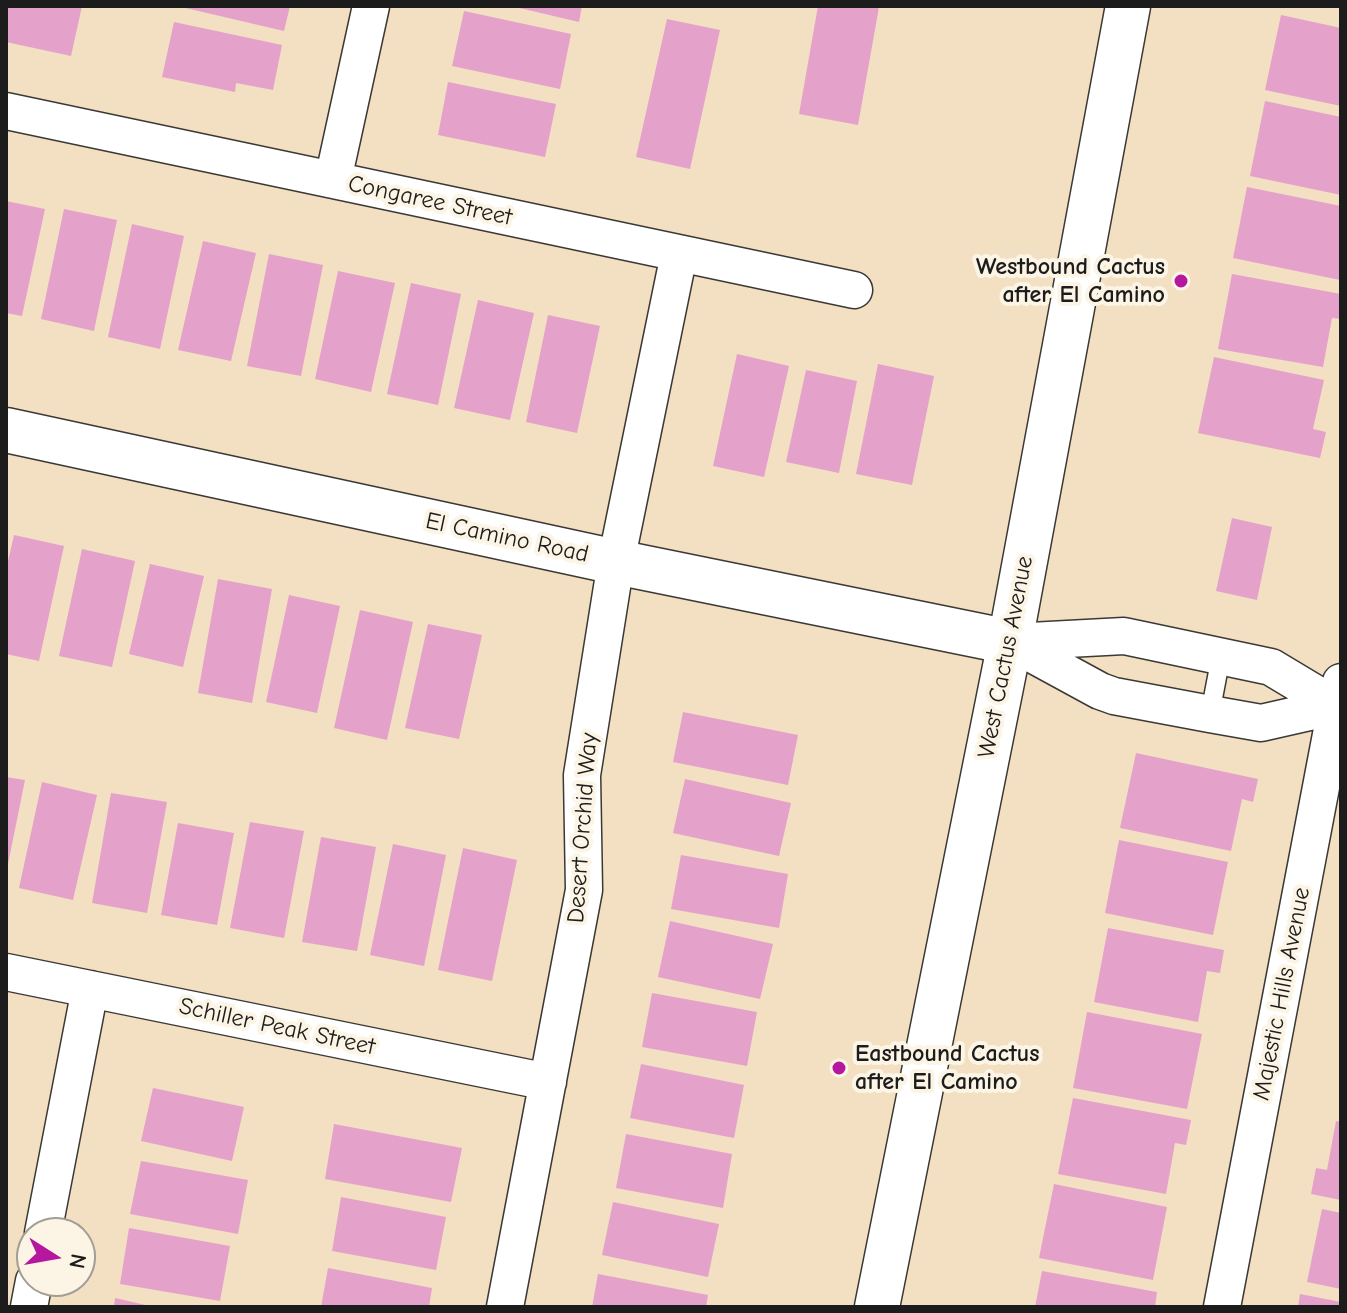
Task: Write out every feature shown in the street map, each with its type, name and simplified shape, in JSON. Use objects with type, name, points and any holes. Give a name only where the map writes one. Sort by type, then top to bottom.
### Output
[{"type":"main road","name":"West Cactus Avenue","points":[[877,1307],[1010,642],[1128,6]]},
{"type":"main road","name":"El Camino Road","points":[[6,430],[616,562],[1010,642]]},
{"type":"street","points":[[333,180],[371,6]]},
{"type":"street","name":"Congaree Street","points":[[6,111],[854,290]]},
{"type":"street","name":"Desert Orchid Way","points":[[505,1307],[584,890],[582,775],[616,562],[679,254]]},
{"type":"street","name":"El Camino Road","points":[[1010,642],[1124,636],[1271,667],[1339,694]]},
{"type":"street","name":"El Camino Road","points":[[1010,642],[1114,696],[1261,723],[1339,694]]},
{"type":"street","name":"Majestic Hills Avenue","points":[[1222,1307],[1339,694]]},
{"type":"street","name":"Schiller Peak Street","points":[[6,972],[548,1082]]},
{"type":"street","points":[[46,1217],[90,989]]},
{"type":"lane","points":[[1210,714],[1221,656]]},
{"type":"building","points":[[6,6],[82,6],[71,56],[6,42]]},
{"type":"building","points":[[177,6],[290,6],[284,31]]},
{"type":"building","points":[[511,6],[582,6],[579,22]]},
{"type":"building","points":[[818,6],[879,7],[858,125],[799,114]]},
{"type":"building","points":[[464,11],[571,34],[560,89],[452,66]]},
{"type":"building","points":[[1281,15],[1341,28],[1341,106],[1265,90]]},
{"type":"building","points":[[667,19],[720,30],[690,169],[636,157]]},
{"type":"building","points":[[174,22],[282,45],[273,90],[236,83],[235,92],[162,77]]},
{"type":"building","points":[[448,82],[556,104],[545,157],[438,135]]},
{"type":"building","points":[[1265,101],[1341,117],[1341,195],[1250,176]]},
{"type":"building","points":[[1247,187],[1341,206],[1340,280],[1233,258]]},
{"type":"building","points":[[6,201],[45,209],[22,316],[6,313]]},
{"type":"building","points":[[64,209],[117,220],[94,331],[41,319]]},
{"type":"building","points":[[132,224],[184,236],[160,349],[108,337]]},
{"type":"building","points":[[203,241],[256,253],[231,361],[178,350]]},
{"type":"building","points":[[269,254],[323,265],[301,376],[247,366]]},
{"type":"building","points":[[338,271],[395,283],[371,392],[315,379]]},
{"type":"building","points":[[1232,274],[1341,294],[1341,319],[1332,318],[1323,367],[1218,349]]},
{"type":"building","points":[[411,283],[461,294],[438,405],[387,394]]},
{"type":"building","points":[[478,300],[534,313],[510,420],[454,408]]},
{"type":"building","points":[[548,315],[600,326],[577,433],[526,422]]},
{"type":"building","points":[[737,354],[789,366],[764,477],[713,466]]},
{"type":"building","points":[[1214,357],[1324,380],[1313,429],[1326,432],[1320,458],[1198,433]]},
{"type":"building","points":[[878,364],[934,376],[912,485],[856,474]]},
{"type":"building","points":[[806,370],[857,381],[839,473],[786,462]]},
{"type":"building","points":[[1232,518],[1272,527],[1257,600],[1216,591]]},
{"type":"building","points":[[14,535],[64,546],[39,661],[6,654],[6,570]]},
{"type":"building","points":[[82,549],[135,561],[112,667],[59,656]]},
{"type":"building","points":[[150,564],[204,576],[183,667],[129,654]]},
{"type":"building","points":[[218,579],[272,589],[252,703],[198,693]]},
{"type":"building","points":[[289,595],[340,606],[317,713],[266,702]]},
{"type":"building","points":[[360,610],[413,622],[387,740],[334,728]]},
{"type":"building","points":[[428,624],[482,635],[459,739],[405,728]]},
{"type":"building","points":[[683,712],[798,735],[788,785],[673,762]]},
{"type":"building","points":[[1136,753],[1258,779],[1253,802],[1242,799],[1231,851],[1120,828]]},
{"type":"building","points":[[6,777],[25,780],[7,869],[6,869]]},
{"type":"building","points":[[685,779],[791,803],[779,856],[673,833]]},
{"type":"building","points":[[42,782],[97,795],[73,900],[19,888]]},
{"type":"building","points":[[111,793],[167,802],[147,913],[92,903]]},
{"type":"building","points":[[250,822],[304,831],[284,938],[230,928]]},
{"type":"building","points":[[178,823],[234,833],[217,925],[161,915]]},
{"type":"building","points":[[321,837],[376,847],[357,951],[302,942]]},
{"type":"building","points":[[1119,840],[1228,862],[1213,935],[1105,913]]},
{"type":"building","points":[[393,844],[446,855],[424,966],[370,955]]},
{"type":"building","points":[[463,848],[517,860],[492,981],[438,970]]},
{"type":"building","points":[[681,855],[788,874],[779,928],[671,909]]},
{"type":"building","points":[[670,921],[773,944],[760,999],[658,977]]},
{"type":"building","points":[[1108,928],[1224,950],[1220,973],[1207,971],[1198,1022],[1094,1002]]},
{"type":"building","points":[[652,993],[757,1012],[747,1066],[642,1047]]},
{"type":"building","points":[[1087,1012],[1202,1034],[1187,1109],[1073,1088]]},
{"type":"building","points":[[641,1064],[744,1085],[734,1138],[630,1118]]},
{"type":"building","points":[[153,1088],[244,1107],[232,1161],[141,1141]]},
{"type":"building","points":[[1073,1098],[1191,1120],[1186,1145],[1175,1143],[1166,1194],[1058,1174]]},
{"type":"building","points":[[1336,1121],[1341,1122],[1341,1200],[1311,1194],[1316,1168],[1327,1170]]},
{"type":"building","points":[[334,1124],[462,1148],[451,1202],[325,1179]]},
{"type":"building","points":[[626,1134],[732,1154],[723,1208],[616,1188]]},
{"type":"building","points":[[141,1161],[248,1180],[238,1234],[130,1214]]},
{"type":"building","points":[[1054,1184],[1167,1207],[1153,1280],[1039,1258]]},
{"type":"building","points":[[341,1197],[446,1217],[436,1270],[332,1251]]},
{"type":"building","points":[[613,1202],[719,1224],[708,1277],[602,1255]]},
{"type":"building","points":[[1322,1209],[1341,1213],[1341,1289],[1307,1282]]},
{"type":"building","points":[[129,1228],[230,1246],[220,1301],[120,1284]]},
{"type":"building","points":[[328,1268],[432,1288],[429,1307],[321,1307]]},
{"type":"building","points":[[1042,1271],[1157,1292],[1155,1307],[1035,1307]]},
{"type":"building","points":[[598,1274],[708,1295],[706,1307],[592,1307]]},
{"type":"building","points":[[1300,1294],[1341,1302],[1341,1307],[1298,1307]]},
{"type":"building","points":[[115,1298],[150,1306],[150,1307],[114,1307]]},
{"type":"place","name":"Westbound Cactus after El Camino","points":[[1181,281]]},
{"type":"place","name":"Eastbound Cactus after El Camino","points":[[839,1068]]}]
